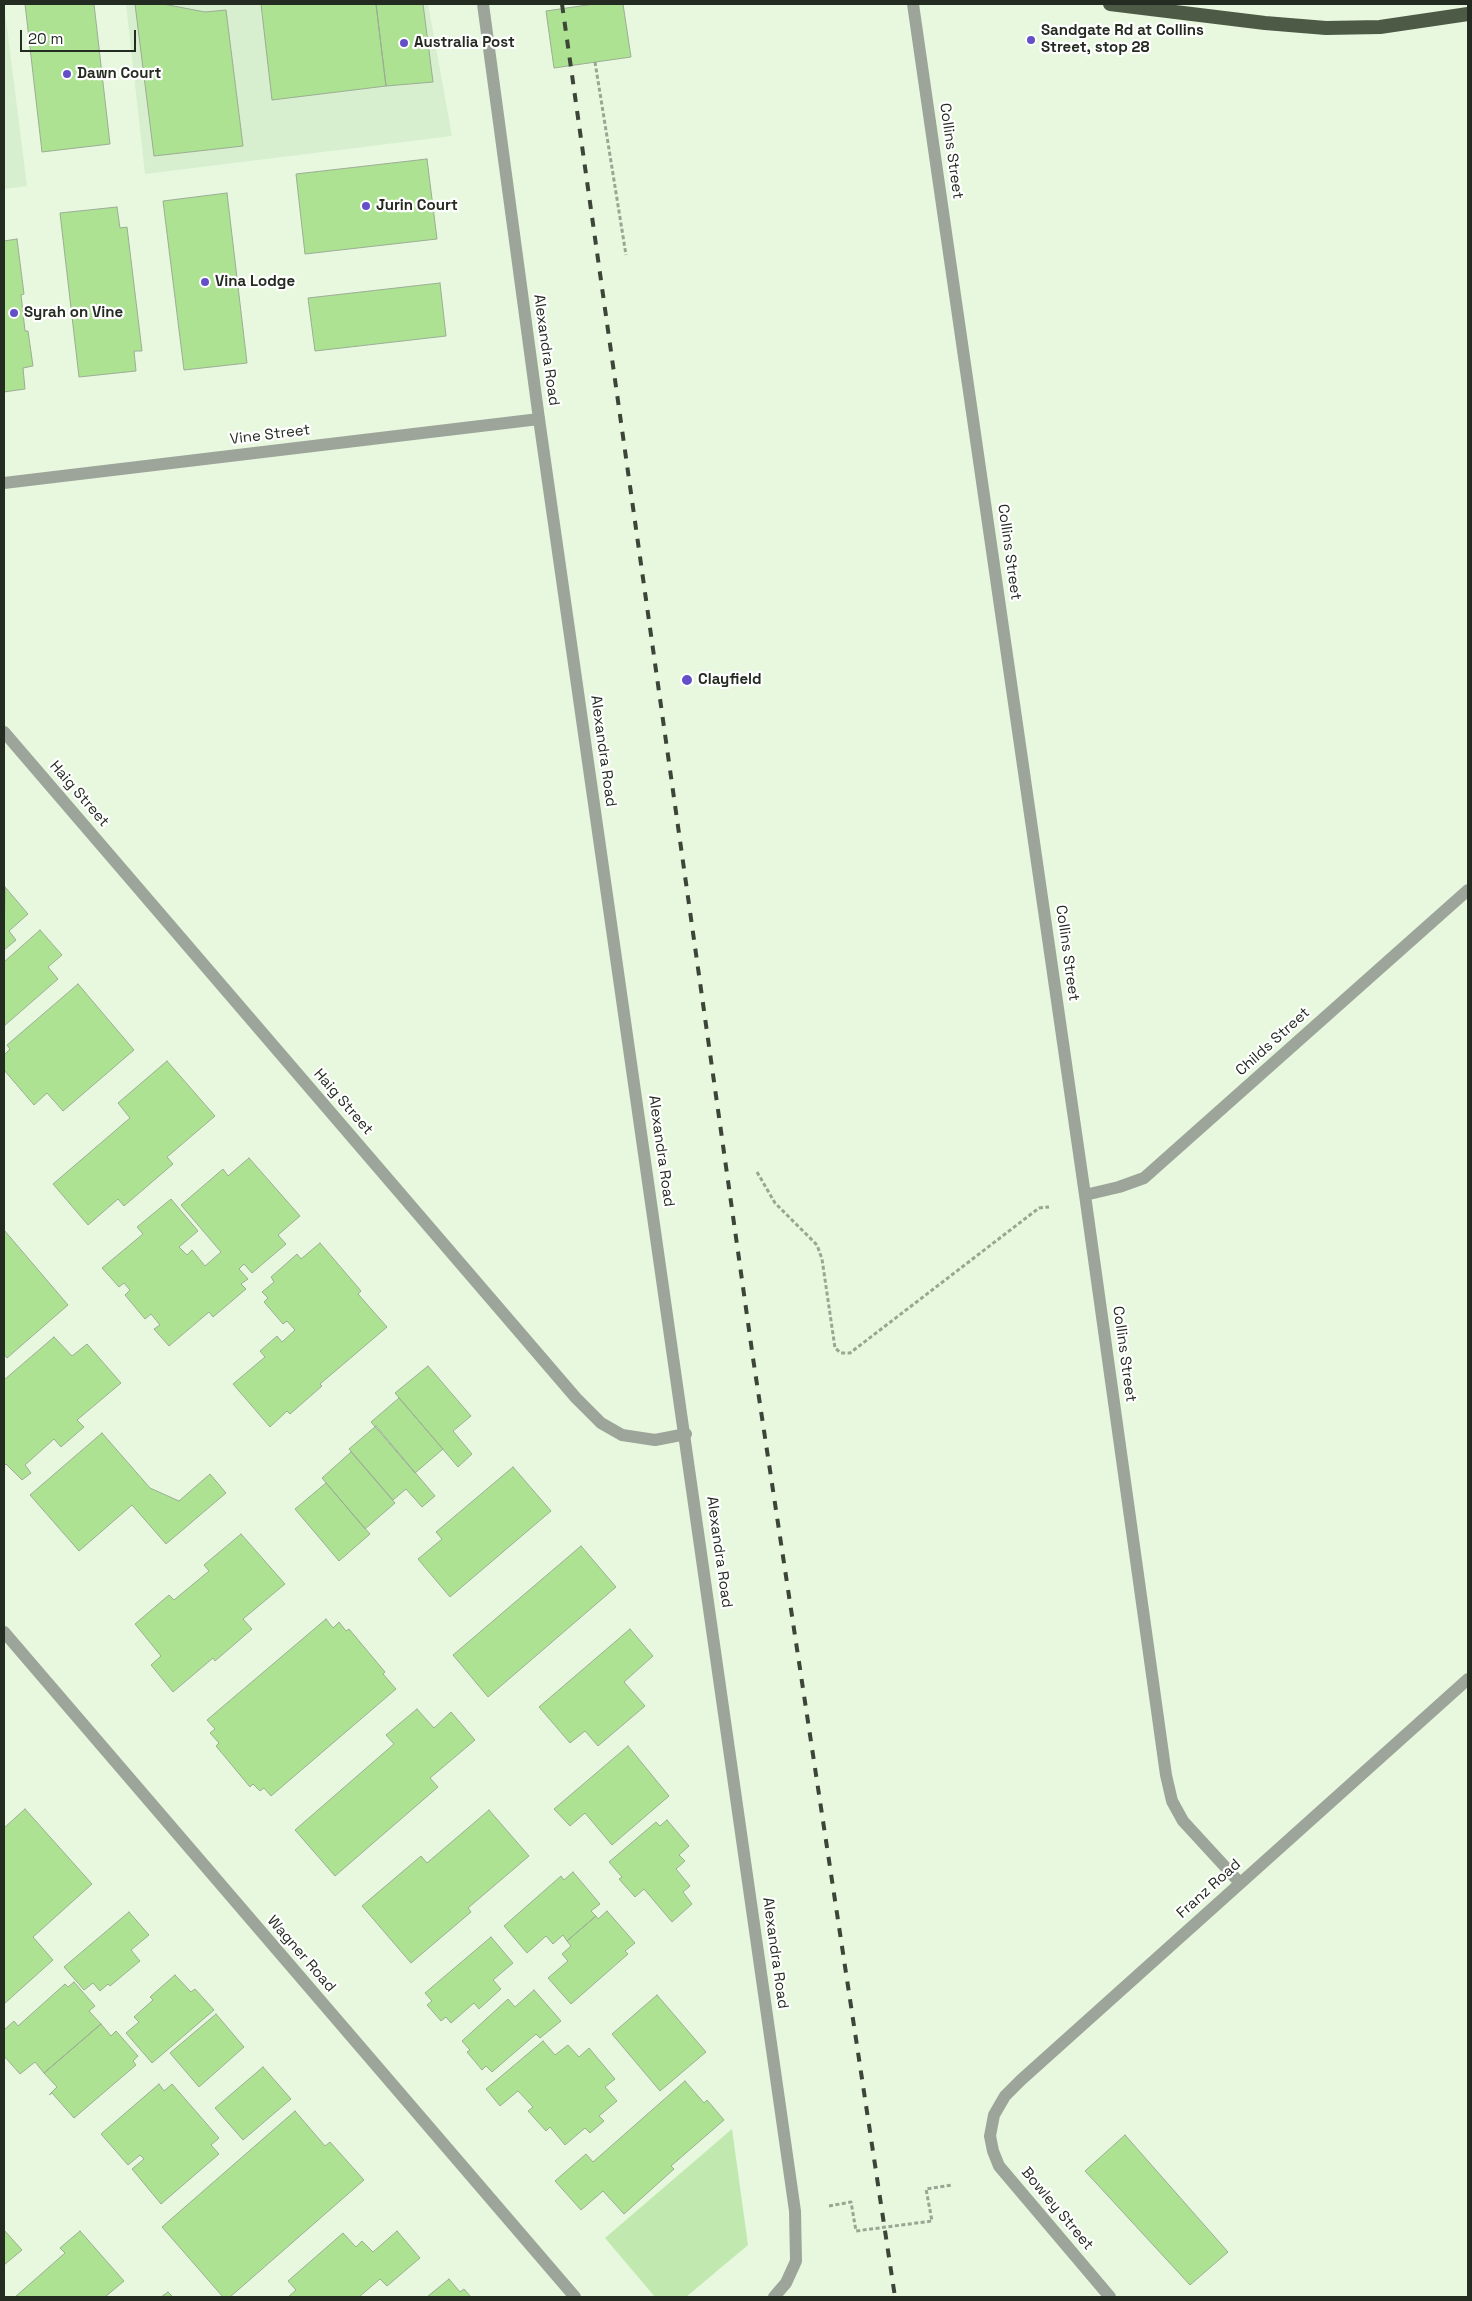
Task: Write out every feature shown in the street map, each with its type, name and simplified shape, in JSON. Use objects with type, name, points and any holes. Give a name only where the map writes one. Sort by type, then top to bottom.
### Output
[{"type":"highway","points":[[1110,4],[1326,28],[1380,27],[1468,14]]},
{"type":"street","name":"Alexandra Road","points":[[483,4],[539,419],[686,1434],[795,2211],[796,2261],[786,2283],[774,2297]]},
{"type":"street","name":"Collins Street","points":[[912,4],[1085,1195],[1166,1775],[1172,1801],[1183,1821],[1240,1883]]},
{"type":"street","name":"Vine Street","points":[[4,483],[539,419]]},
{"type":"street","name":"Haig Street","points":[[4,732],[576,1398],[602,1423],[622,1435],[655,1440],[686,1434]]},
{"type":"street","name":"Childs Street","points":[[1085,1195],[1119,1187],[1144,1178],[1468,890]]},
{"type":"street","name":"Wagner Road","points":[[4,1632],[574,2297]]},
{"type":"street","name":"Franz Road","points":[[990,2136],[994,2115],[1005,2096],[1021,2080],[1468,1679]]},
{"type":"street","name":"Bowley Street","points":[[990,2136],[999,2166],[1110,2297]]},
{"type":"path","points":[[595,62],[626,255]]},
{"type":"path","points":[[757,1172],[774,1204],[816,1245],[822,1259],[835,1348],[841,1353],[850,1353],[1039,1208],[1049,1207]]},
{"type":"path","points":[[829,2206],[851,2202],[856,2231],[932,2221],[926,2189],[952,2185]]},
{"type":"shaded area","points":[[4,4],[27,186],[4,189]]},
{"type":"shaded area","points":[[126,4],[428,4],[452,136],[145,174]]},
{"type":"green space","points":[[732,2129],[748,2245],[686,2297],[655,2297],[605,2238]]},
{"type":"building","name":"Dawn Court","points":[[25,4],[94,4],[110,144],[42,152]]},
{"type":"building","points":[[135,4],[163,4],[205,12],[226,10],[243,146],[154,156]]},
{"type":"building","points":[[261,4],[376,4],[386,86],[272,100]]},
{"type":"building","name":"Australia Post","points":[[376,4],[423,4],[433,82],[386,86]]},
{"type":"building","points":[[594,4],[623,4],[631,57],[554,68],[546,11]]},
{"type":"building","name":"Jurin Court","points":[[427,159],[437,239],[305,254],[296,174]]},
{"type":"building","name":"Vina Lodge","points":[[227,193],[247,363],[184,370],[163,201]]},
{"type":"building","points":[[117,207],[120,228],[127,227],[142,351],[134,351],[136,371],[79,377],[60,213]]},
{"type":"building","name":"Syrah on Vine","points":[[17,239],[24,294],[21,295],[25,331],[28,331],[33,366],[23,368],[25,389],[4,392],[4,241]]},
{"type":"building","points":[[440,283],[446,336],[315,351],[308,298]]},
{"type":"building","points":[[5,887],[28,914],[9,931],[16,940],[4,950]]},
{"type":"building","points":[[40,930],[62,955],[48,967],[58,979],[4,1026],[4,962]]},
{"type":"building","points":[[78,984],[134,1050],[63,1111],[47,1093],[34,1105],[4,1070],[4,1055],[10,1049],[7,1045]]},
{"type":"building","points":[[167,1061],[215,1116],[167,1157],[173,1164],[124,1206],[118,1199],[88,1225],[53,1184],[130,1118],[118,1103]]},
{"type":"building","points":[[249,1158],[300,1216],[278,1235],[286,1244],[252,1273],[244,1264],[239,1269],[248,1279],[241,1284],[246,1289],[213,1317],[209,1312],[169,1346],[154,1329],[160,1325],[151,1314],[145,1319],[125,1295],[130,1290],[124,1283],[119,1287],[102,1268],[143,1234],[137,1227],[171,1199],[198,1231],[179,1247],[187,1255],[192,1250],[205,1266],[221,1252],[181,1205],[223,1169],[228,1176]]},
{"type":"building","points":[[4,1230],[68,1305],[7,1358],[4,1354]]},
{"type":"building","points":[[320,1243],[361,1291],[358,1294],[387,1327],[320,1384],[322,1386],[290,1414],[287,1411],[270,1427],[233,1384],[265,1357],[260,1351],[277,1336],[282,1342],[295,1330],[287,1321],[283,1324],[264,1302],[268,1298],[262,1292],[274,1282],[271,1277],[297,1254],[301,1259]]},
{"type":"building","points":[[54,1337],[72,1356],[87,1344],[121,1383],[77,1420],[84,1427],[61,1447],[54,1439],[25,1465],[31,1473],[22,1480],[6,1464],[4,1466],[4,1380]]},
{"type":"building","points":[[428,1366],[471,1416],[453,1431],[472,1454],[458,1467],[395,1393]]},
{"type":"building","points":[[399,1398],[443,1449],[415,1473],[371,1422]]},
{"type":"building","points":[[376,1426],[435,1496],[422,1507],[406,1489],[393,1500],[349,1449]]},
{"type":"building","points":[[102,1433],[150,1488],[179,1501],[210,1474],[226,1493],[166,1544],[132,1505],[79,1551],[30,1495]]},
{"type":"building","points":[[351,1452],[395,1503],[365,1529],[322,1478]]},
{"type":"building","points":[[513,1467],[551,1511],[450,1597],[418,1559],[442,1539],[436,1532]]},
{"type":"building","points":[[326,1483],[370,1534],[339,1561],[295,1509]]},
{"type":"building","points":[[241,1534],[285,1584],[243,1619],[252,1629],[215,1661],[213,1658],[173,1692],[151,1665],[161,1656],[135,1624],[169,1595],[174,1600],[209,1571],[204,1565]]},
{"type":"building","points":[[581,1546],[616,1587],[488,1697],[453,1655]]},
{"type":"building","points":[[326,1619],[333,1628],[339,1622],[346,1631],[349,1629],[385,1672],[383,1674],[396,1689],[271,1796],[264,1788],[260,1791],[253,1784],[250,1787],[216,1746],[219,1743],[210,1733],[215,1729],[207,1720]]},
{"type":"building","points":[[630,1629],[653,1656],[624,1682],[645,1706],[598,1746],[585,1731],[570,1743],[539,1707]]},
{"type":"building","points":[[417,1709],[434,1728],[451,1712],[475,1740],[430,1778],[438,1787],[335,1876],[295,1830],[394,1744],[386,1735]]},
{"type":"building","points":[[628,1746],[669,1796],[612,1845],[585,1813],[570,1826],[554,1809]]},
{"type":"building","points":[[25,1809],[92,1884],[33,1937],[53,1960],[4,2004],[4,1828]]},
{"type":"building","points":[[489,1810],[529,1856],[468,1908],[471,1912],[411,1963],[362,1906],[421,1856],[427,1863]]},
{"type":"building","points":[[667,1820],[689,1846],[679,1855],[685,1861],[676,1869],[690,1886],[683,1892],[692,1904],[672,1922],[644,1889],[635,1897],[619,1879],[622,1877],[609,1862],[656,1822],[660,1826]]},
{"type":"building","points":[[573,1872],[600,1904],[591,1911],[596,1916],[567,1941],[563,1935],[553,1944],[546,1936],[527,1953],[504,1926],[561,1876],[564,1880]]},
{"type":"building","points":[[607,1911],[635,1943],[625,1951],[628,1954],[571,2004],[548,1978],[568,1961],[562,1954],[571,1946],[567,1941],[596,1916],[598,1919]]},
{"type":"building","points":[[129,1912],[149,1935],[131,1950],[140,1961],[110,1986],[108,1984],[100,1991],[93,1983],[84,1990],[64,1967]]},
{"type":"building","points":[[491,1937],[513,1963],[493,1980],[501,1989],[479,2009],[474,2003],[451,2023],[446,2017],[441,2021],[427,2005],[432,2001],[425,1993]]},
{"type":"building","points":[[175,1975],[191,1992],[195,1989],[214,2010],[152,2063],[126,2033],[139,2022],[134,2017],[153,2000],[150,1997]]},
{"type":"building","points":[[74,1982],[95,2006],[89,2011],[101,2024],[44,2073],[35,2062],[20,2074],[4,2056],[4,2030],[14,2021],[18,2026],[65,1984],[68,1987]]},
{"type":"building","points":[[534,1990],[561,2021],[540,2038],[536,2034],[492,2072],[486,2066],[482,2070],[467,2052],[470,2050],[462,2041],[508,1999],[515,2007]]},
{"type":"building","points":[[657,1995],[706,2052],[660,2091],[612,2034]]},
{"type":"building","points":[[216,2014],[244,2047],[199,2087],[170,2053]]},
{"type":"building","points":[[101,2024],[111,2036],[116,2031],[138,2056],[133,2061],[136,2065],[74,2118],[52,2093],[49,2095],[57,2087],[44,2073]]},
{"type":"building","points":[[543,2041],[555,2055],[568,2045],[579,2057],[589,2048],[615,2079],[605,2087],[617,2101],[599,2116],[604,2121],[590,2133],[585,2128],[565,2145],[550,2127],[546,2131],[528,2111],[533,2107],[518,2091],[500,2106],[486,2089]]},
{"type":"building","points":[[263,2067],[291,2099],[243,2140],[215,2108]]},
{"type":"building","points":[[685,2081],[704,2103],[707,2100],[724,2120],[671,2166],[674,2169],[624,2214],[603,2191],[581,2210],[555,2181],[586,2154],[593,2162]]},
{"type":"building","points":[[159,2084],[164,2091],[172,2084],[219,2138],[211,2145],[219,2154],[161,2204],[132,2169],[144,2159],[140,2155],[128,2165],[101,2134]]},
{"type":"building","points":[[295,2111],[325,2146],[330,2142],[364,2180],[230,2297],[223,2297],[162,2227]]},
{"type":"building","points":[[1125,2135],[1228,2252],[1190,2285],[1085,2171]]},
{"type":"building","points":[[4,2230],[22,2250],[4,2265]]},
{"type":"building","points":[[80,2231],[124,2281],[105,2297],[15,2297],[65,2253],[60,2248]]},
{"type":"building","points":[[397,2231],[420,2258],[387,2286],[380,2279],[359,2297],[288,2297],[296,2290],[288,2281],[343,2233],[356,2247],[362,2241],[373,2252]]},
{"type":"building","points":[[449,2279],[460,2292],[464,2289],[471,2297],[427,2297]]},
{"type":"building","points":[[168,2292],[173,2297],[161,2297]]},
{"type":"railway","points":[[562,4],[753,1358],[895,2297]]},
{"type":"place","name":"Sandgate Rd at Collins Street, stop 28","points":[[1031,40]]},
{"type":"place","name":"Australia Post","points":[[404,43]]},
{"type":"place","name":"Dawn Court","points":[[67,74]]},
{"type":"place","name":"Jurin Court","points":[[366,206]]},
{"type":"place","name":"Vina Lodge","points":[[205,282]]},
{"type":"place","name":"Syrah on Vine","points":[[14,313]]},
{"type":"place","name":"Clayfield","points":[[687,680]]}]
